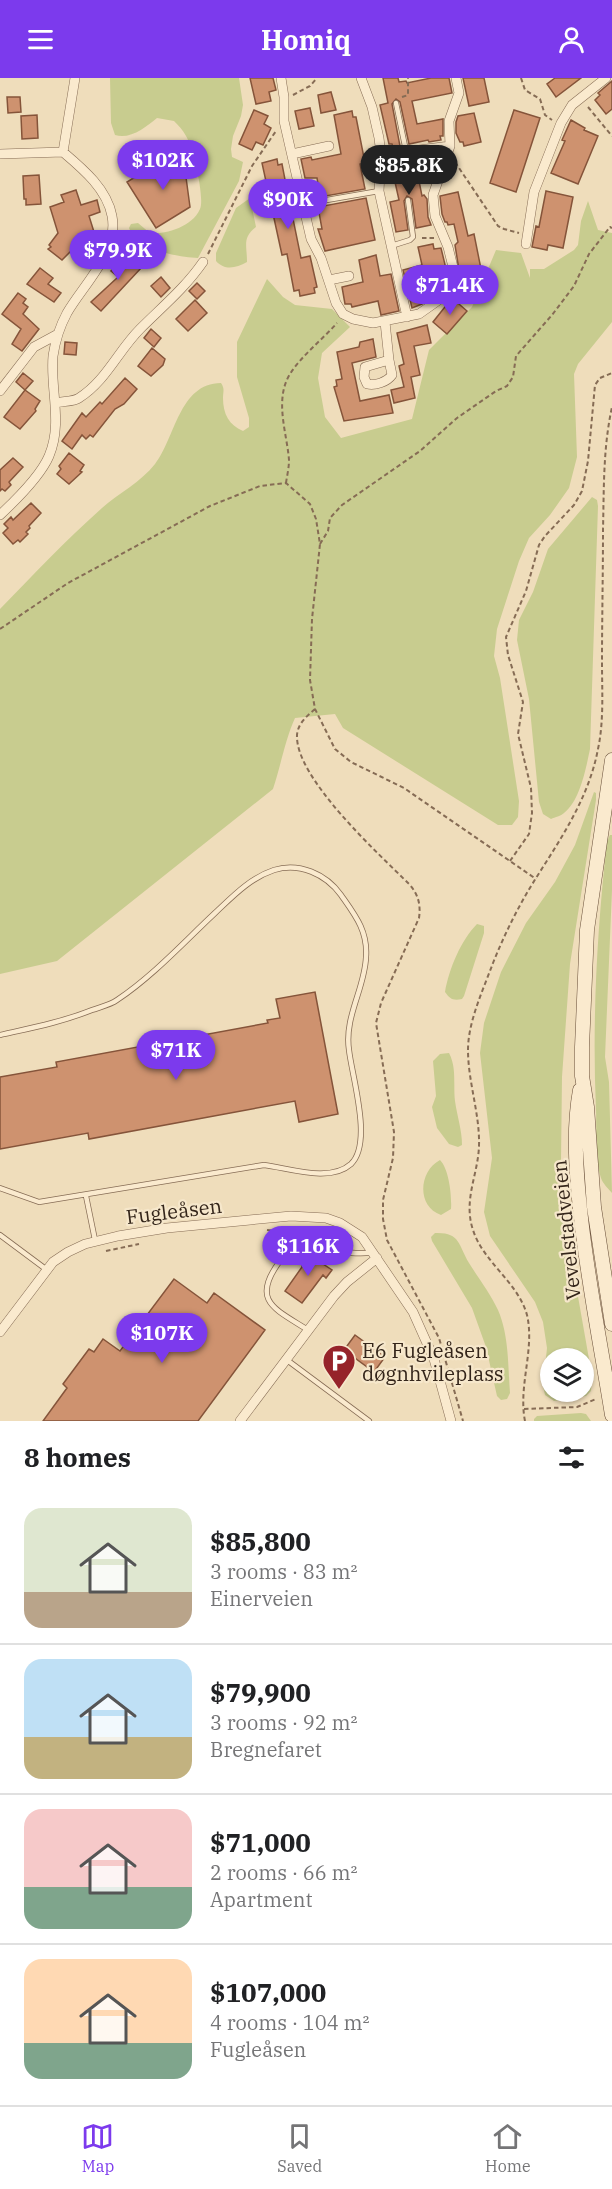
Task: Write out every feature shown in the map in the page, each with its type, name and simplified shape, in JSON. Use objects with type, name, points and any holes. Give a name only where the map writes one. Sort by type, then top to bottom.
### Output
[{"type":"main road","name":"Vevelstadveien","points":[[612,760],[587,930],[582,1076],[576,1126],[578,1186],[586,1260],[609,1358],[612,1415]]},
{"type":"main road","name":"Vevelstadveien","points":[[582,1076],[587,1107],[594,1207],[612,1324]]},
{"type":"street","points":[[63,152],[75,78]]},
{"type":"street","points":[[281,78],[284,121],[311,239],[329,280],[336,303],[344,314],[360,321],[373,323],[419,314],[432,307],[443,297],[454,279],[448,247],[435,216],[434,188],[449,149],[449,121],[459,93],[456,78]]},
{"type":"street","points":[[361,78],[372,107],[381,155],[379,191],[407,317]]},
{"type":"street","points":[[526,244],[534,192],[561,123],[580,97],[606,78]]},
{"type":"street","points":[[292,154],[329,146]]},
{"type":"street","points":[[381,155],[449,149]]},
{"type":"street","points":[[0,154],[63,152],[84,170],[98,187],[112,217],[108,247],[67,314],[58,334],[53,357],[56,423],[50,453],[42,469],[0,515]]},
{"type":"street","points":[[56,402],[76,400],[92,388],[139,331],[174,298],[203,262]]},
{"type":"street","points":[[329,280],[349,276]]},
{"type":"street","points":[[385,322],[389,360]]},
{"type":"street","points":[[0,391],[34,347],[58,334]]},
{"type":"street","name":"Fugleåsen","points":[[0,1332],[53,1262],[68,1252],[95,1241],[167,1228],[291,1216],[326,1218],[352,1229],[362,1237],[414,1312],[428,1341],[452,1421]]},
{"type":"street","points":[[240,1421],[285,1358],[347,1282],[375,1255]]},
{"type":"lane","points":[[396,103],[406,151]]},
{"type":"lane","points":[[321,201],[379,191]]},
{"type":"lane","points":[[391,246],[413,237],[408,200]]},
{"type":"lane","points":[[0,1035],[66,1020],[115,1001],[142,981],[247,884],[274,870],[295,868],[310,870],[339,892],[362,926],[366,956],[350,1018],[348,1046],[362,1133],[359,1152],[353,1162],[343,1170],[310,1174],[264,1166],[39,1202],[0,1188]]},
{"type":"lane","points":[[86,1196],[95,1241]]},
{"type":"lane","points":[[0,1235],[47,1270]]},
{"type":"lane","points":[[308,1330],[274,1307],[269,1301],[266,1288],[270,1275],[280,1261],[300,1243],[315,1242],[345,1252],[375,1255]]},
{"type":"lane","points":[[285,1358],[369,1421]]},
{"type":"path","points":[[284,97],[304,91],[317,78]]},
{"type":"path","points":[[396,103],[395,98],[408,95],[408,78]]},
{"type":"path","points":[[521,78],[521,85],[540,99],[544,111]]},
{"type":"path","points":[[580,97],[612,136]]},
{"type":"path","points":[[203,262],[252,166],[284,121]]},
{"type":"path","points":[[449,149],[498,226],[504,230],[522,233]]},
{"type":"path","points":[[420,150],[427,178],[434,188]]},
{"type":"path","points":[[320,544],[328,531],[330,518],[342,505],[420,451],[457,418],[507,386],[513,377],[516,356],[574,286],[589,254],[610,227],[612,228]]},
{"type":"path","points":[[413,237],[443,236]]},
{"type":"path","points":[[286,483],[289,462],[284,430],[283,398],[289,375],[344,314]]},
{"type":"path","points":[[510,861],[530,834],[532,813],[531,788],[518,734],[523,702],[507,655],[506,637],[526,591],[539,545],[574,505],[582,491],[588,461],[595,385],[600,378],[612,373]]},
{"type":"path","points":[[525,1421],[528,1334],[526,1311],[518,1296],[480,1247],[472,1229],[469,1213],[470,1192],[478,1157],[479,1132],[468,1052],[470,1032],[493,964],[515,914],[572,820],[593,769],[599,746],[602,696],[604,472],[606,438],[612,407]]},
{"type":"path","points":[[0,629],[68,583],[210,507],[260,486],[286,483],[310,504],[316,519],[320,544],[312,619],[310,680],[315,710],[335,749],[351,762],[404,788],[536,879]]},
{"type":"path","points":[[315,710],[303,720],[297,735],[313,779],[335,808],[415,891],[419,903],[417,924],[381,1002],[376,1023],[394,1139],[390,1172],[383,1200],[383,1219],[390,1246],[424,1306],[439,1338],[463,1421]]},
{"type":"path","points":[[264,1230],[276,1231],[300,1243]]},
{"type":"path","points":[[104,1251],[144,1243]]},
{"type":"path","points":[[524,1410],[577,1407],[602,1398]]},
{"type":"green space","points":[[110,78],[239,78],[243,105],[231,149],[232,157],[243,162],[239,181],[198,258],[169,254],[149,247],[133,236],[129,228],[131,224],[138,223],[151,234],[185,225],[200,209],[200,184],[189,142],[174,121],[157,118],[132,134],[115,135],[111,123]]},
{"type":"green space","points":[[250,198],[256,227],[247,238],[247,262],[235,267],[223,266],[216,261],[216,253],[236,208]]},
{"type":"green space","points":[[588,201],[598,230],[612,233],[612,322],[578,364],[574,374],[577,457],[569,488],[550,515],[529,538],[519,561],[497,629],[494,656],[500,678],[519,801],[518,817],[512,825],[498,825],[343,728],[335,714],[295,718],[273,789],[57,961],[0,974],[0,609],[89,520],[137,482],[155,464],[180,414],[196,392],[207,385],[221,383],[224,409],[228,418],[234,426],[243,431],[249,427],[249,418],[237,377],[237,342],[267,279],[283,297],[295,305],[332,309],[350,327],[322,353],[318,378],[325,417],[341,438],[412,419],[429,350],[472,307],[496,250],[521,253],[530,278],[530,269],[544,269],[578,245],[581,221]]},
{"type":"green space","points":[[592,497],[597,500],[598,506],[590,749],[582,784],[574,801],[563,814],[551,819],[543,814],[539,802],[529,699],[517,640],[519,620],[533,592],[548,549]]},
{"type":"green space","points":[[594,792],[596,800],[570,964],[562,1077],[561,1161],[564,1217],[587,1348],[547,1348],[543,1322],[535,1302],[490,1236],[484,1212],[492,1158],[480,1053],[484,1023],[501,972],[526,923],[555,882],[575,845]]},
{"type":"green space","points":[[612,835],[612,890],[605,1057],[609,1082],[612,1193],[602,1180],[597,1162],[595,1043],[600,908],[607,841]]},
{"type":"green space","points":[[477,924],[484,926],[484,933],[464,996],[462,999],[454,1000],[445,992],[449,974],[461,946]]},
{"type":"green space","points":[[449,1053],[453,1065],[455,1101],[462,1139],[462,1145],[458,1147],[449,1144],[437,1128],[432,1107],[436,1096],[433,1061],[440,1054]]},
{"type":"green space","points":[[440,1160],[448,1176],[451,1204],[451,1209],[441,1215],[427,1204],[423,1188],[428,1172]]},
{"type":"green space","points":[[435,1233],[443,1233],[457,1240],[498,1310],[507,1351],[510,1393],[507,1399],[501,1400],[497,1396],[486,1347],[472,1308],[432,1241],[431,1237]]},
{"type":"green space","points":[[586,1414],[591,1421],[534,1421],[537,1416]]},
{"type":"building","points":[[250,78],[273,78],[276,90],[269,92],[271,101],[256,104]]},
{"type":"building","points":[[383,78],[398,78],[399,82],[406,81],[407,83],[431,78],[449,78],[452,93],[412,101],[417,124],[443,119],[441,140],[409,144],[400,102],[396,99],[392,104],[400,146],[393,147],[389,144],[380,105],[388,103]]},
{"type":"building","points":[[463,78],[484,78],[489,102],[469,106]]},
{"type":"building","points":[[555,78],[581,78],[556,97],[547,84]]},
{"type":"building","points":[[612,81],[612,109],[606,114],[595,100],[600,95],[598,93]]},
{"type":"building","points":[[331,92],[336,110],[321,113],[318,95]]},
{"type":"building","points":[[7,97],[20,97],[21,112],[8,113]]},
{"type":"building","points":[[310,108],[314,126],[299,129],[295,111]]},
{"type":"building","points":[[254,110],[268,116],[264,124],[271,128],[263,145],[256,142],[252,150],[239,144]]},
{"type":"building","points":[[514,110],[540,118],[516,192],[490,183]]},
{"type":"building","points":[[352,111],[353,117],[356,117],[365,163],[360,164],[365,189],[320,197],[317,178],[305,178],[301,159],[311,157],[312,160],[341,154],[334,115]]},
{"type":"building","points":[[474,113],[481,142],[464,146],[456,133],[456,122],[458,116]]},
{"type":"building","points":[[37,115],[38,138],[22,139],[21,116]]},
{"type":"building","points":[[571,120],[585,128],[584,130],[598,136],[578,184],[551,173],[565,141],[562,140]]},
{"type":"building","points":[[183,155],[190,207],[156,228],[127,182],[148,169],[152,175],[166,167],[164,157]]},
{"type":"building","points":[[411,158],[412,162],[415,161],[422,196],[424,195],[427,199],[431,225],[416,228],[412,199],[407,196],[404,201],[408,230],[396,232],[390,202],[399,200],[393,173],[399,172],[396,160]]},
{"type":"building","points":[[277,159],[278,165],[282,164],[287,190],[284,190],[288,209],[291,209],[301,258],[310,256],[317,287],[314,288],[315,293],[300,296],[299,290],[294,291],[287,254],[282,255],[262,163]]},
{"type":"building","points":[[39,175],[41,204],[26,205],[23,176]]},
{"type":"building","points":[[76,190],[81,205],[97,200],[100,212],[89,216],[94,232],[79,236],[71,247],[73,249],[62,260],[48,249],[58,233],[50,207],[64,202],[61,195]]},
{"type":"building","points":[[546,191],[573,197],[563,248],[548,245],[547,250],[532,247],[536,226],[539,227]]},
{"type":"building","points":[[458,192],[468,236],[474,234],[484,284],[460,289],[474,273],[460,276],[455,245],[458,242],[454,224],[448,225],[445,222],[440,196]]},
{"type":"building","points":[[366,198],[375,240],[325,251],[318,229],[322,229],[318,207]]},
{"type":"building","points":[[433,244],[434,249],[441,248],[447,273],[440,275],[441,280],[417,285],[422,304],[412,308],[403,270],[422,265],[418,247]]},
{"type":"building","points":[[129,253],[142,267],[101,311],[91,302],[118,277],[111,271]]},
{"type":"building","points":[[376,255],[380,276],[391,274],[399,311],[381,315],[378,301],[352,307],[351,304],[345,304],[342,287],[363,282],[359,260]]},
{"type":"building","points":[[40,268],[53,278],[48,284],[61,293],[54,302],[27,284]]},
{"type":"building","points":[[161,277],[170,288],[161,297],[151,286]]},
{"type":"building","points":[[197,283],[205,291],[197,299],[189,291]]},
{"type":"building","points":[[18,293],[26,299],[23,303],[28,307],[23,314],[39,329],[22,351],[12,344],[21,329],[2,314]]},
{"type":"building","points":[[452,298],[467,311],[447,334],[433,322]]},
{"type":"building","points":[[195,300],[207,313],[188,331],[176,319]]},
{"type":"building","points":[[427,325],[431,343],[414,346],[420,375],[411,377],[415,398],[394,403],[391,390],[404,387],[399,366],[404,364],[397,333]]},
{"type":"building","points":[[151,329],[161,338],[154,347],[144,338]]},
{"type":"building","points":[[373,339],[376,357],[352,363],[360,401],[389,395],[393,413],[344,421],[334,387],[337,386],[336,380],[342,379],[337,352],[359,347],[360,342]]},
{"type":"building","points":[[65,342],[77,343],[76,355],[64,354]]},
{"type":"building","points":[[152,348],[165,359],[163,365],[151,376],[138,366]]},
{"type":"building","points":[[23,373],[33,381],[25,390],[16,382]]},
{"type":"building","points":[[125,378],[137,389],[124,404],[115,409],[93,437],[90,435],[86,439],[82,435],[72,449],[62,441],[82,413],[86,417],[100,402],[102,404]]},
{"type":"building","points":[[25,390],[40,401],[36,411],[20,429],[4,417]]},
{"type":"building","points":[[69,453],[84,465],[80,471],[82,472],[69,484],[57,474],[61,469],[59,466]]},
{"type":"building","points":[[13,458],[23,467],[9,482],[11,485],[5,491],[2,489],[0,491],[0,470]]},
{"type":"building","points":[[31,503],[41,513],[29,526],[26,532],[28,534],[20,542],[18,540],[13,544],[3,533],[8,528],[4,524],[11,517],[13,520]]},
{"type":"building","points":[[315,992],[338,1114],[299,1122],[295,1101],[89,1139],[88,1133],[0,1149],[0,1077],[57,1067],[56,1062],[268,1023],[267,1020],[280,1018],[276,999]]},
{"type":"building","points":[[311,1251],[317,1254],[320,1262],[332,1270],[326,1278],[323,1275],[302,1303],[285,1291],[302,1267],[302,1256]]},
{"type":"building","points":[[174,1279],[207,1303],[214,1293],[265,1330],[198,1421],[43,1421],[67,1388],[63,1384],[89,1349],[94,1352],[103,1339],[120,1351]]},
{"type":"building","points":[[355,1335],[385,1357],[374,1372],[344,1350]]},
{"type":"place","name":"E6 Fugleåsen døgnhvileplass","points":[[339,1390]]}]
